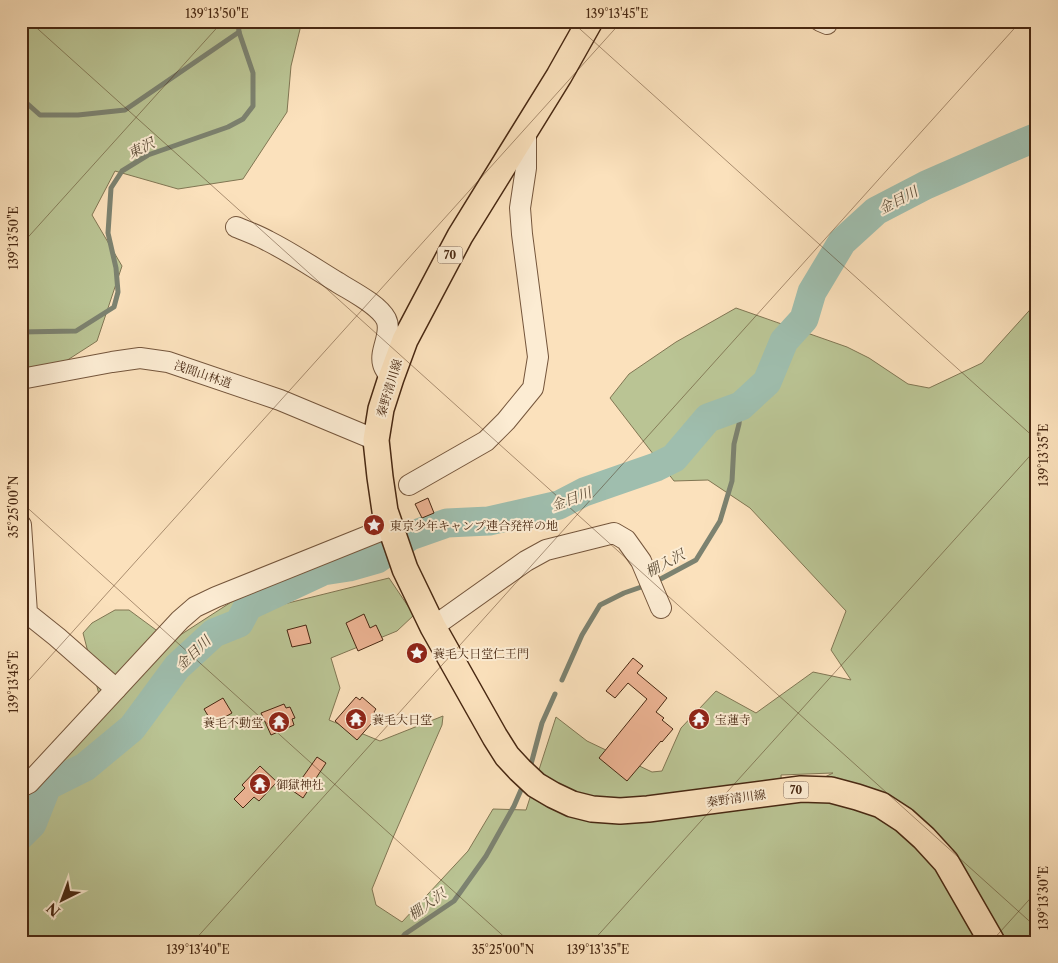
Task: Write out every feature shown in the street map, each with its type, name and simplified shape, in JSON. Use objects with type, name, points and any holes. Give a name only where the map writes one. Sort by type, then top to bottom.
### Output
[{"type":"main road","name":"秦野清川線","points":[[590,21],[560,76],[460,236],[405,340],[391,378],[381,409],[376,440],[382,497],[405,569],[432,627],[507,756],[528,777],[553,795],[572,804],[592,809],[620,811],[648,810],[801,789],[831,790],[857,797],[881,806],[904,820],[924,838],[946,862],[992,942]]},
{"type":"street","points":[[409,485],[486,441],[506,421],[533,388],[538,357],[520,208],[526,168],[526,129]]},
{"type":"street","points":[[236,227],[266,240],[291,254],[375,307],[387,322],[382,359],[383,367],[391,378]]},
{"type":"street","name":"浅間山林道","points":[[21,379],[130,359],[140,358],[168,362],[280,400],[376,440]]},
{"type":"street","points":[[21,525],[27,613],[116,688]]},
{"type":"street","points":[[21,787],[29,783],[180,620],[196,607],[216,597],[392,532]]},
{"type":"street","points":[[432,627],[526,561],[546,550],[614,533],[626,540],[641,561],[661,608]]},
{"type":"green space","points":[[21,21],[302,21],[291,66],[287,112],[243,179],[178,189],[115,171],[92,215],[122,266],[97,341],[21,390]]},
{"type":"green space","points":[[1037,302],[1037,942],[21,942],[21,791],[101,702],[83,633],[92,623],[115,610],[129,610],[171,641],[239,597],[276,606],[389,578],[414,615],[397,631],[331,658],[340,688],[329,720],[380,741],[443,716],[442,725],[372,889],[376,905],[402,922],[468,851],[493,809],[526,810],[556,717],[587,741],[652,772],[662,771],[681,728],[716,691],[756,713],[813,672],[851,680],[831,650],[846,611],[750,508],[708,480],[674,481],[610,398],[629,374],[676,342],[736,308],[847,347],[869,358],[908,384],[929,388],[982,363]],"holes":[[[833,773],[782,798],[781,775]]]},
{"type":"building","points":[[428,498],[434,513],[422,518],[415,504]]},
{"type":"building","points":[[364,614],[370,628],[376,625],[383,640],[358,651],[346,623]]},
{"type":"building","points":[[306,625],[311,643],[292,647],[287,630]]},
{"type":"building","points":[[633,658],[643,666],[637,673],[667,698],[656,712],[673,729],[627,781],[599,758],[647,699],[628,683],[615,698],[606,691]]},
{"type":"building","name":"蓑毛大日堂","points":[[356,697],[360,700],[362,697],[376,709],[374,712],[378,716],[357,740],[335,721]]},
{"type":"building","points":[[223,698],[232,713],[213,724],[204,709]]},
{"type":"building","name":"蓑毛不動堂","points":[[284,704],[286,708],[290,707],[295,718],[292,719],[294,725],[271,735],[261,713]]},
{"type":"building","points":[[317,757],[326,763],[303,798],[293,791]]},
{"type":"building","points":[[260,766],[277,782],[259,801],[254,797],[243,808],[234,799],[245,788],[242,785]]},
{"type":"waterway","name":"東沢","points":[[21,332],[76,331],[114,307],[118,292],[116,268],[108,233],[111,188],[122,171],[148,155],[228,127],[243,119],[253,106],[253,73],[239,32],[238,21]]},
{"type":"waterway","points":[[21,98],[40,115],[78,115],[125,110],[239,32]]},
{"type":"waterway","name":"金目川","points":[[21,835],[32,824],[47,786],[85,767],[132,728],[177,667],[214,633],[239,623],[248,606],[323,571],[349,567],[377,559],[410,536],[447,523],[489,521],[559,505],[584,492],[656,467],[674,458],[708,418],[741,406],[767,382],[784,341],[804,319],[812,292],[842,242],[876,211],[926,185],[1037,137]]},
{"type":"waterway","name":"棚入沢","points":[[655,582],[696,560],[720,521],[732,481],[734,444],[741,406]]},
{"type":"waterway","name":"棚入沢","points":[[562,680],[582,635],[600,605],[624,593],[647,585]]},
{"type":"waterway","name":"棚入沢","points":[[530,768],[542,723],[555,694]]},
{"type":"waterway","name":"棚入沢","points":[[399,942],[405,934],[454,901],[486,856],[514,806],[524,783]]},
{"type":"place","name":"東京少年キャンプ連合発祥の地","points":[[374,525]]},
{"type":"place","name":"蓑毛大日堂仁王門","points":[[417,653]]},
{"type":"place","name":"蓑毛大日堂","points":[[356,719]]},
{"type":"place","name":"宝蓮寺","points":[[699,719]]},
{"type":"place","name":"蓑毛不動堂","points":[[279,722]]},
{"type":"place","name":"御獄神社","points":[[260,784]]}]
